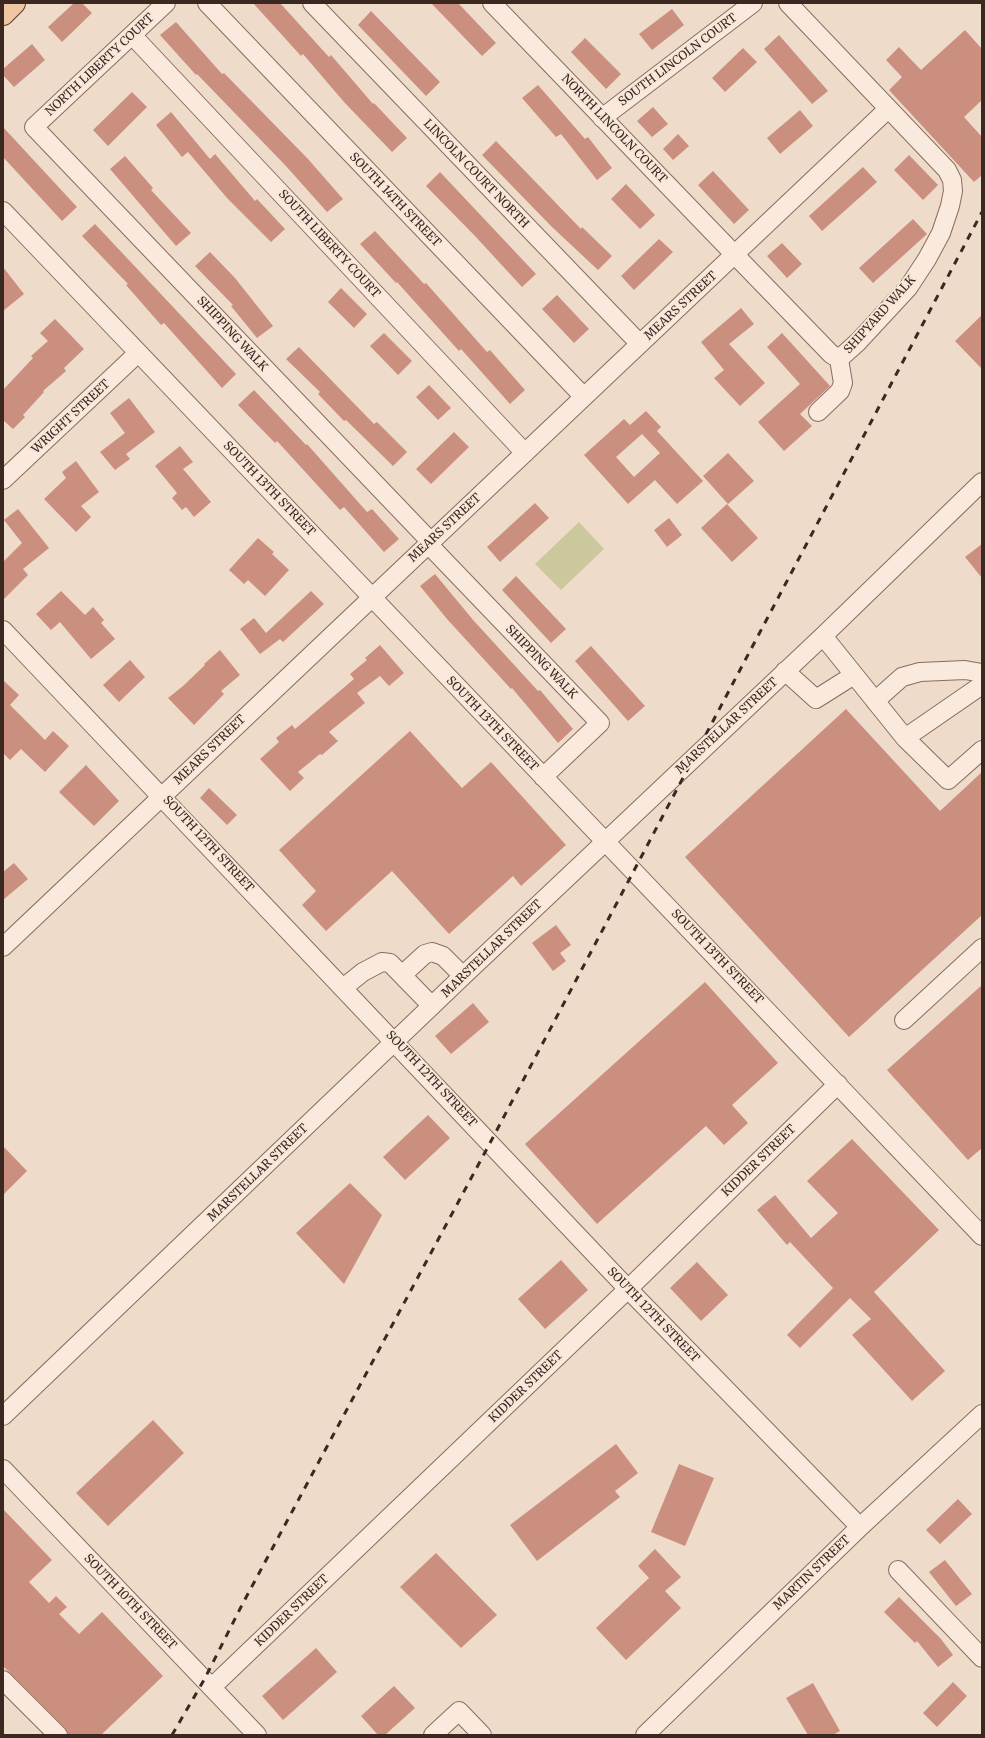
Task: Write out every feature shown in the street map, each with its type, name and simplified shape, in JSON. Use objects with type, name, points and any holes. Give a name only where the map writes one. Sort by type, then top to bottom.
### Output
[{"type":"main road","points":[[3,14],[14,3]]},
{"type":"street","name":"NORTH LIBERTY COURT","points":[[34,127],[166,3]]},
{"type":"street","name":"SOUTH 14TH STREET","points":[[207,3],[584,397]]},
{"type":"street","name":"LINCOLN COURT NORTH","points":[[312,3],[640,344]]},
{"type":"street","name":"NORTH LINCOLN COURT","points":[[492,3],[734,255]]},
{"type":"street","name":"SOUTH LINCOLN COURT","points":[[602,118],[753,3]]},
{"type":"street","name":"SHIPYARD WALK","points":[[734,255],[831,354],[839,359],[858,342],[908,288],[924,265],[941,233],[953,191],[952,180],[947,170],[788,3]]},
{"type":"street","name":"SOUTH LIBERTY COURT","points":[[132,35],[525,452]]},
{"type":"street","name":"MEARS STREET","points":[[3,947],[888,109]]},
{"type":"street","name":"SHIPPING WALK","points":[[34,127],[600,724],[543,777]]},
{"type":"street","name":"SOUTH 13TH STREET","points":[[3,211],[982,1236]]},
{"type":"street","name":"WRIGHT STREET","points":[[3,480],[138,353]]},
{"type":"street","points":[[818,412],[840,391],[843,383],[839,359]]},
{"type":"street","name":"MARSTELLAR STREET","points":[[3,1416],[463,976],[823,636],[982,482]]},
{"type":"street","name":"SOUTH 12TH STREET","points":[[3,630],[628,1289],[860,1527]]},
{"type":"street","points":[[823,636],[905,738],[948,780],[982,750]]},
{"type":"street","points":[[875,701],[902,677],[920,672],[965,670],[982,673]]},
{"type":"street","points":[[785,671],[816,699],[854,675]]},
{"type":"street","points":[[905,738],[982,685]]},
{"type":"street","points":[[904,1020],[982,948]]},
{"type":"street","points":[[402,975],[425,954],[432,952],[443,956],[463,976]]},
{"type":"street","points":[[343,988],[363,972],[382,962],[390,963],[432,1006]]},
{"type":"street","name":"KIDDER STREET","points":[[212,1687],[628,1289],[838,1084]]},
{"type":"street","name":"MARTIN STREET","points":[[645,1735],[860,1527],[982,1414]]},
{"type":"street","name":"SOUTH 10TH STREET","points":[[3,1469],[257,1735]]},
{"type":"street","points":[[898,1570],[982,1658]]},
{"type":"street","points":[[3,1680],[58,1735]]},
{"type":"street","points":[[433,1735],[459,1711],[482,1735]]},
{"type":"shaded area","points":[[579,522],[604,549],[561,590],[535,564]]},
{"type":"building","points":[[74,3],[82,3],[92,13],[62,42],[48,27]]},
{"type":"building","points":[[253,3],[280,3],[329,57],[331,55],[373,104],[374,103],[407,138],[392,152],[344,102],[303,54],[301,56]]},
{"type":"building","points":[[431,3],[458,3],[496,43],[482,56]]},
{"type":"building","points":[[672,9],[684,25],[652,50],[639,34]]},
{"type":"building","points":[[371,11],[440,82],[426,96],[358,25]]},
{"type":"building","points":[[176,22],[222,74],[224,73],[308,159],[343,199],[327,212],[285,165],[197,74],[196,75],[160,35]]},
{"type":"building","points":[[965,30],[982,49],[982,100],[964,117],[982,137],[982,175],[974,182],[889,90],[902,77],[886,60],[899,47],[921,70]]},
{"type":"building","points":[[779,35],[828,91],[812,104],[764,49]]},
{"type":"building","points":[[585,38],[621,74],[606,89],[571,52]]},
{"type":"building","points":[[32,44],[45,60],[14,87],[3,75],[3,69]]},
{"type":"building","points":[[743,48],[757,62],[725,92],[712,78]]},
{"type":"building","points":[[538,85],[585,139],[588,137],[612,168],[597,180],[561,134],[556,137],[522,98]]},
{"type":"building","points":[[132,92],[147,107],[108,146],[93,130]]},
{"type":"building","points":[[653,107],[668,124],[652,137],[637,121]]},
{"type":"building","points":[[800,110],[813,126],[780,154],[767,138]]},
{"type":"building","points":[[171,112],[210,159],[215,154],[255,201],[257,199],[285,229],[271,242],[227,198],[188,152],[182,157],[156,125]]},
{"type":"building","points":[[3,127],[77,207],[62,221],[3,157]]},
{"type":"building","points":[[678,134],[689,146],[673,160],[663,149]]},
{"type":"building","points":[[496,141],[581,229],[582,227],[612,256],[598,270],[552,227],[482,155]]},
{"type":"building","points":[[909,155],[938,185],[923,200],[894,170]]},
{"type":"building","points":[[125,156],[153,188],[151,190],[191,233],[176,246],[110,169]]},
{"type":"building","points":[[863,167],[877,182],[822,231],[809,216]]},
{"type":"building","points":[[713,171],[749,210],[734,224],[698,185]]},
{"type":"building","points":[[440,172],[536,274],[522,287],[426,186]]},
{"type":"building","points":[[626,184],[655,215],[640,229],[611,199]]},
{"type":"building","points":[[913,219],[927,234],[873,283],[859,268]]},
{"type":"building","points":[[95,224],[236,374],[222,388],[164,323],[161,325],[126,285],[128,284],[82,236]]},
{"type":"building","points":[[375,231],[424,284],[426,283],[487,352],[490,350],[525,390],[510,404],[461,349],[459,351],[397,282],[396,283],[360,244]]},
{"type":"building","points":[[659,239],[673,252],[634,290],[621,276]]},
{"type":"building","points":[[782,243],[802,264],[787,278],[767,256]]},
{"type":"building","points":[[210,252],[235,278],[273,326],[257,338],[231,306],[233,305],[195,266]]},
{"type":"building","points":[[3,267],[24,294],[3,311]]},
{"type":"building","points":[[341,288],[367,314],[354,328],[328,302]]},
{"type":"building","points":[[557,295],[589,329],[574,343],[542,309]]},
{"type":"building","points":[[741,308],[754,324],[729,344],[765,383],[740,406],[714,378],[724,370],[701,342]]},
{"type":"building","points":[[982,315],[982,369],[955,341]]},
{"type":"building","points":[[55,319],[84,349],[64,368],[66,371],[43,391],[44,392],[23,415],[25,417],[13,429],[3,420],[3,390],[33,358],[31,356],[48,341],[40,333]]},
{"type":"building","points":[[384,333],[412,361],[398,375],[370,346]]},
{"type":"building","points":[[782,333],[830,386],[800,414],[812,426],[784,451],[758,422],[800,384],[767,347]]},
{"type":"building","points":[[299,347],[374,424],[377,422],[407,452],[393,466],[346,420],[344,421],[318,394],[320,392],[286,359]]},
{"type":"building","points":[[429,385],[451,408],[438,420],[416,397]]},
{"type":"building","points":[[254,390],[306,445],[307,444],[367,512],[372,509],[399,539],[384,552],[344,507],[340,510],[277,441],[275,443],[238,405]]},
{"type":"building","points":[[129,398],[155,432],[126,454],[130,459],[115,470],[100,452],[125,433],[110,413]]},
{"type":"building","points":[[646,411],[661,427],[657,431],[703,481],[677,504],[655,480],[628,504],[584,455],[624,419],[630,425]],"holes":[[[642,434],[660,453],[634,477],[616,457]]]},
{"type":"building","points":[[454,432],[469,447],[431,484],[416,469]]},
{"type":"building","points":[[180,446],[193,462],[183,469],[211,502],[194,517],[186,507],[182,510],[172,498],[177,493],[155,466]]},
{"type":"building","points":[[728,453],[754,481],[728,504],[703,476]]},
{"type":"building","points":[[76,461],[99,492],[81,506],[91,517],[76,532],[44,499],[66,478],[62,472]]},
{"type":"building","points":[[535,503],[549,518],[500,562],[487,547]]},
{"type":"building","points":[[727,504],[758,538],[732,562],[701,528]]},
{"type":"building","points":[[18,509],[49,548],[23,569],[28,575],[3,600],[3,562],[22,543],[4,520]]},
{"type":"building","points":[[669,518],[682,535],[667,547],[654,530]]},
{"type":"building","points":[[258,538],[274,552],[272,554],[289,570],[265,596],[248,580],[244,584],[229,570]]},
{"type":"building","points":[[982,544],[982,578],[965,557]]},
{"type":"building","points":[[435,574],[474,621],[538,691],[540,690],[573,729],[558,743],[512,688],[511,689],[447,619],[420,586]]},
{"type":"building","points":[[516,576],[566,629],[551,643],[502,590]]},
{"type":"building","points":[[61,591],[85,615],[93,607],[104,620],[101,623],[115,639],[91,659],[60,622],[51,630],[36,614]]},
{"type":"building","points":[[311,591],[324,604],[283,642],[280,639],[260,654],[240,629],[254,618],[266,633]]},
{"type":"building","points":[[380,645],[404,673],[389,686],[380,676],[357,693],[365,703],[329,732],[338,741],[322,755],[320,754],[298,772],[304,778],[290,791],[260,759],[279,742],[276,738],[292,725],[295,729],[354,679],[350,674],[367,660],[365,658]]},
{"type":"building","points":[[591,646],[645,706],[628,721],[575,661]]},
{"type":"building","points":[[220,650],[240,675],[221,691],[224,694],[194,725],[168,698],[183,686]]},
{"type":"building","points":[[130,660],[145,677],[119,702],[103,685]]},
{"type":"building","points":[[3,680],[19,695],[10,705],[45,740],[53,731],[69,746],[45,772],[21,749],[10,760],[3,753]]},
{"type":"building","points":[[846,709],[940,811],[982,772],[982,915],[849,1037],[685,857]]},
{"type":"building","points":[[410,731],[462,788],[491,762],[566,845],[521,886],[513,876],[449,934],[392,871],[326,931],[302,905],[316,891],[279,850]]},
{"type":"building","points":[[86,765],[119,801],[94,826],[59,792]]},
{"type":"building","points":[[209,788],[237,815],[227,825],[200,798]]},
{"type":"building","points":[[14,863],[28,879],[3,900],[3,872]]},
{"type":"building","points":[[556,925],[571,945],[560,953],[566,961],[553,971],[532,943]]},
{"type":"building","points":[[705,982],[778,1063],[732,1105],[748,1123],[724,1145],[706,1126],[597,1224],[525,1144]]},
{"type":"building","points":[[982,985],[982,1148],[968,1160],[887,1070]]},
{"type":"building","points":[[473,1003],[489,1022],[451,1054],[435,1036]]},
{"type":"building","points":[[428,1115],[450,1138],[405,1180],[383,1157]]},
{"type":"building","points":[[852,1139],[939,1230],[874,1292],[945,1371],[912,1401],[852,1335],[871,1319],[850,1298],[800,1348],[787,1335],[833,1288],[790,1242],[787,1245],[757,1210],[775,1195],[811,1238],[838,1213],[807,1181]]},
{"type":"building","points":[[3,1146],[27,1171],[3,1195]]},
{"type":"building","points":[[350,1183],[382,1215],[344,1284],[296,1233]]},
{"type":"building","points":[[561,1260],[588,1290],[545,1329],[518,1299]]},
{"type":"building","points":[[697,1262],[728,1295],[701,1321],[670,1288]]},
{"type":"building","points":[[153,1420],[184,1453],[108,1526],[76,1493]]},
{"type":"building","points":[[616,1444],[638,1473],[615,1491],[620,1497],[537,1561],[510,1525]]},
{"type":"building","points":[[679,1464],[714,1478],[685,1546],[651,1532]]},
{"type":"building","points":[[958,1499],[972,1514],[940,1544],[926,1530]]},
{"type":"building","points":[[3,1509],[52,1560],[29,1582],[49,1603],[56,1596],[67,1607],[59,1614],[79,1634],[102,1612],[163,1676],[101,1735],[68,1735],[65,1728],[3,1666]]},
{"type":"building","points":[[655,1549],[681,1577],[665,1591],[681,1608],[626,1660],[596,1628],[649,1578],[638,1566]]},
{"type":"building","points":[[436,1553],[497,1615],[461,1648],[400,1587]]},
{"type":"building","points":[[945,1560],[972,1594],[956,1606],[929,1572]]},
{"type":"building","points":[[899,1597],[941,1639],[953,1655],[938,1667],[917,1641],[915,1643],[884,1612]]},
{"type":"building","points":[[316,1648],[337,1672],[283,1720],[262,1696]]},
{"type":"building","points":[[953,1682],[967,1696],[937,1727],[923,1713]]},
{"type":"building","points":[[813,1683],[840,1731],[833,1735],[808,1735],[786,1698]]},
{"type":"building","points":[[394,1686],[415,1708],[385,1735],[378,1735],[361,1716]]},
{"type":"railway","points":[[172,1735],[204,1680],[243,1603],[490,1143],[982,212]]}]
